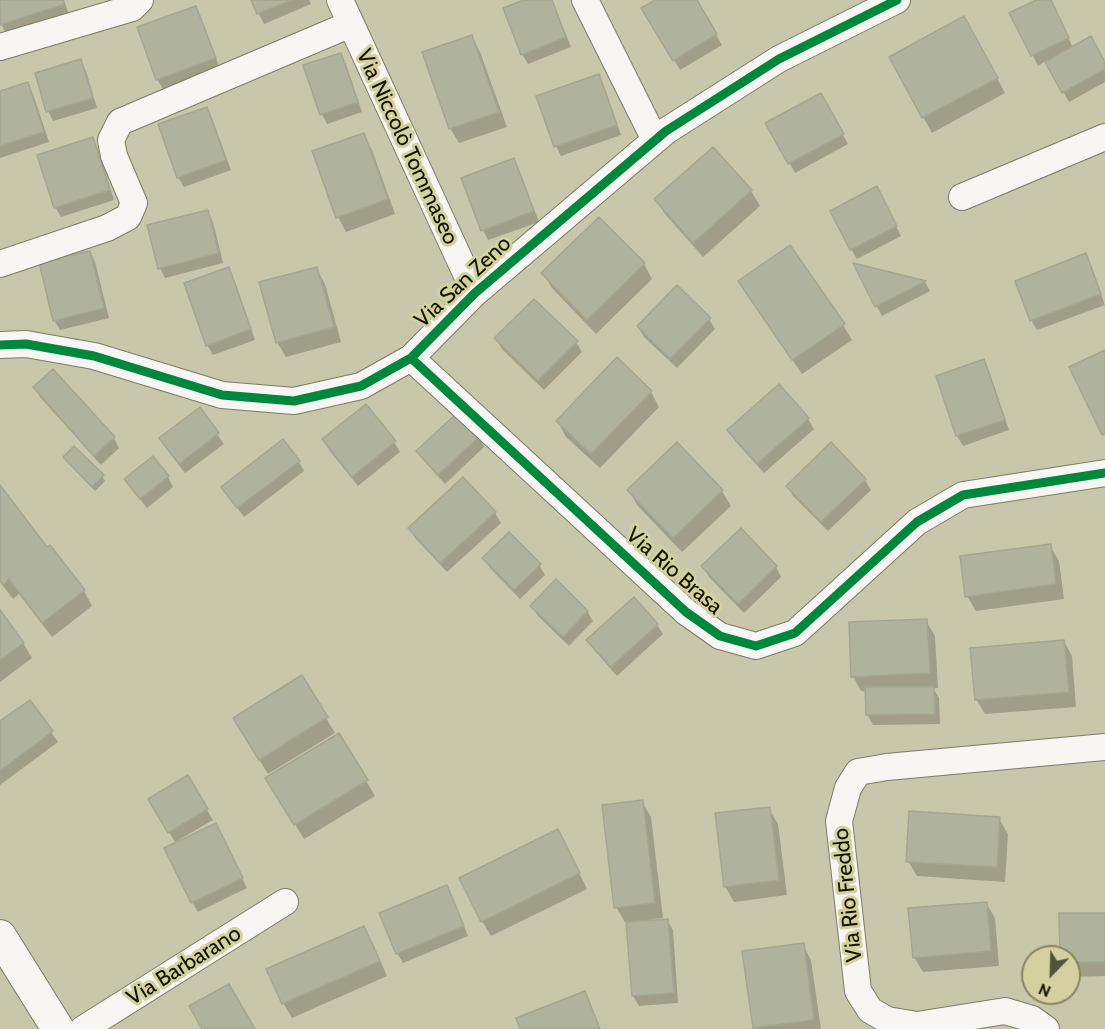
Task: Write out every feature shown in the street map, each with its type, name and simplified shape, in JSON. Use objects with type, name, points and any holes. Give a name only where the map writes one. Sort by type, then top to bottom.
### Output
[{"type":"street","points":[[0,47],[132,8],[140,0]]},
{"type":"street","name":"Via Niccolò Tommaseo","points":[[340,0],[475,293]]},
{"type":"street","points":[[585,0],[655,140]]},
{"type":"street","name":"Via San Zeno","points":[[0,345],[26,344],[94,356],[222,395],[294,401],[361,386],[411,358],[475,293],[666,131],[859,8],[897,0]]},
{"type":"street","points":[[0,264],[107,228],[128,217],[134,203],[114,156],[111,140],[120,122],[351,24]]},
{"type":"street","points":[[962,197],[1105,137]]},
{"type":"street","name":"Via Rio Brasa","points":[[411,358],[686,612],[720,636],[756,646],[795,633],[916,522],[963,495],[1105,473]]},
{"type":"street","name":"Via Rio Freddo","points":[[1046,1029],[1032,1019],[1005,1011],[917,1024],[887,1020],[870,1010],[858,991],[840,821],[848,788],[858,772],[886,767],[1105,747]]},
{"type":"street","name":"Via Barbarano","points":[[83,1029],[285,902]]},
{"type":"street","points":[[0,936],[58,1029]]},
{"type":"building","points":[[0,0],[63,0],[64,4],[0,25]]},
{"type":"building","points":[[251,0],[292,0],[257,14]]},
{"type":"building","points":[[524,0],[552,0],[566,37],[521,55],[503,8]]},
{"type":"building","points":[[655,0],[697,0],[717,34],[673,61],[641,8]]},
{"type":"building","points":[[1036,0],[1051,0],[1069,38],[1031,56],[1009,13]]},
{"type":"building","points":[[196,6],[216,58],[156,80],[137,27]]},
{"type":"building","points":[[964,16],[998,78],[922,118],[889,57]]},
{"type":"building","points":[[472,35],[499,112],[449,129],[422,52]]},
{"type":"building","points":[[1091,36],[1105,62],[1105,69],[1062,93],[1045,62]]},
{"type":"building","points":[[341,53],[358,102],[320,115],[303,65]]},
{"type":"building","points":[[81,59],[93,98],[46,112],[35,73]]},
{"type":"building","points":[[599,74],[617,125],[554,147],[536,96]]},
{"type":"building","points":[[28,82],[44,132],[0,146],[0,91]]},
{"type":"building","points":[[821,93],[844,134],[788,164],[765,123]]},
{"type":"building","points":[[207,107],[226,160],[177,178],[158,124]]},
{"type":"building","points":[[364,133],[388,199],[336,218],[312,151]]},
{"type":"building","points":[[93,137],[110,190],[54,208],[37,155]]},
{"type":"building","points":[[713,147],[752,190],[693,243],[654,199]]},
{"type":"building","points":[[514,158],[534,211],[481,231],[461,178]]},
{"type":"building","points":[[877,186],[897,226],[850,250],[830,211]]},
{"type":"building","points":[[208,210],[219,253],[158,269],[147,225]]},
{"type":"building","points":[[599,217],[645,263],[587,320],[541,273]]},
{"type":"building","points":[[790,245],[845,324],[792,360],[738,281]]},
{"type":"building","points":[[90,251],[104,308],[53,321],[39,262]]},
{"type":"building","points":[[1086,253],[1101,294],[1030,321],[1015,281]]},
{"type":"building","points":[[853,263],[926,281],[875,307]]},
{"type":"building","points":[[229,267],[251,329],[206,346],[184,283]]},
{"type":"building","points":[[317,267],[334,327],[276,343],[259,282]]},
{"type":"building","points":[[677,285],[711,318],[670,359],[637,326]]},
{"type":"building","points":[[534,299],[578,341],[538,381],[494,338]]},
{"type":"building","points":[[1105,350],[1105,434],[1102,435],[1069,367]]},
{"type":"building","points":[[617,357],[652,391],[591,454],[556,421]]},
{"type":"building","points":[[984,359],[1005,420],[956,436],[936,376]]},
{"type":"building","points":[[53,369],[115,437],[94,456],[33,387]]},
{"type":"building","points":[[779,384],[809,418],[757,464],[727,430]]},
{"type":"building","points":[[366,404],[396,441],[352,477],[322,439]]},
{"type":"building","points":[[200,407],[219,433],[179,464],[159,438]]},
{"type":"building","points":[[458,412],[480,436],[438,475],[416,451]]},
{"type":"building","points":[[283,439],[300,461],[237,508],[221,487]]},
{"type":"building","points":[[677,442],[723,490],[673,538],[627,490]]},
{"type":"building","points":[[831,442],[866,479],[821,522],[786,486]]},
{"type":"building","points":[[74,446],[104,475],[92,487],[63,457]]},
{"type":"building","points":[[153,456],[169,476],[140,499],[124,479]]},
{"type":"building","points":[[463,477],[496,512],[440,563],[408,528]]},
{"type":"building","points":[[0,485],[47,547],[50,545],[85,590],[42,623],[9,579],[3,585],[0,581]]},
{"type":"building","points":[[741,528],[777,566],[738,604],[701,566]]},
{"type":"building","points":[[509,532],[541,564],[514,590],[482,558]]},
{"type":"building","points":[[1051,544],[1056,584],[965,597],[960,556]]},
{"type":"building","points":[[556,579],[588,611],[563,637],[530,606]]},
{"type":"building","points":[[634,597],[658,624],[611,667],[586,640]]},
{"type":"building","points":[[0,610],[24,643],[0,660]]},
{"type":"building","points":[[927,619],[930,673],[851,677],[849,622]]},
{"type":"building","points":[[1064,640],[1069,692],[975,700],[970,648]]},
{"type":"building","points":[[302,675],[328,717],[259,760],[233,718]]},
{"type":"building","points":[[865,687],[934,687],[935,714],[866,715]]},
{"type":"building","points":[[30,700],[53,731],[0,771],[0,721]]},
{"type":"building","points":[[339,733],[368,780],[294,825],[265,778]]},
{"type":"building","points":[[188,775],[208,809],[168,833],[148,799]]},
{"type":"building","points":[[643,800],[655,903],[614,908],[602,805]]},
{"type":"building","points":[[770,807],[779,880],[724,887],[715,813]]},
{"type":"building","points":[[909,811],[1000,817],[997,867],[906,862]]},
{"type":"building","points":[[216,823],[243,878],[191,903],[164,848]]},
{"type":"building","points":[[558,829],[580,873],[481,922],[459,878]]},
{"type":"building","points":[[447,885],[464,926],[396,954],[379,913]]},
{"type":"building","points":[[987,902],[991,951],[913,958],[908,908]]},
{"type":"building","points":[[1059,913],[1105,913],[1105,962],[1081,962],[1081,945],[1060,945]]},
{"type":"building","points":[[668,919],[674,993],[632,996],[626,922]]},
{"type":"building","points":[[364,926],[380,961],[282,1004],[266,969]]},
{"type":"building","points":[[804,943],[814,1020],[753,1028],[742,951]]},
{"type":"building","points":[[229,984],[255,1029],[202,1029],[189,1006]]},
{"type":"building","points":[[585,991],[600,1029],[520,1029],[516,1018]]},
{"type":"cycle path","points":[[0,345],[26,344],[94,356],[222,395],[294,401],[361,386],[411,358],[475,293],[666,131],[779,59],[897,0]]},
{"type":"cycle path","points":[[411,358],[686,612],[720,636],[756,646],[795,633],[917,522],[963,495],[1105,473]]}]
